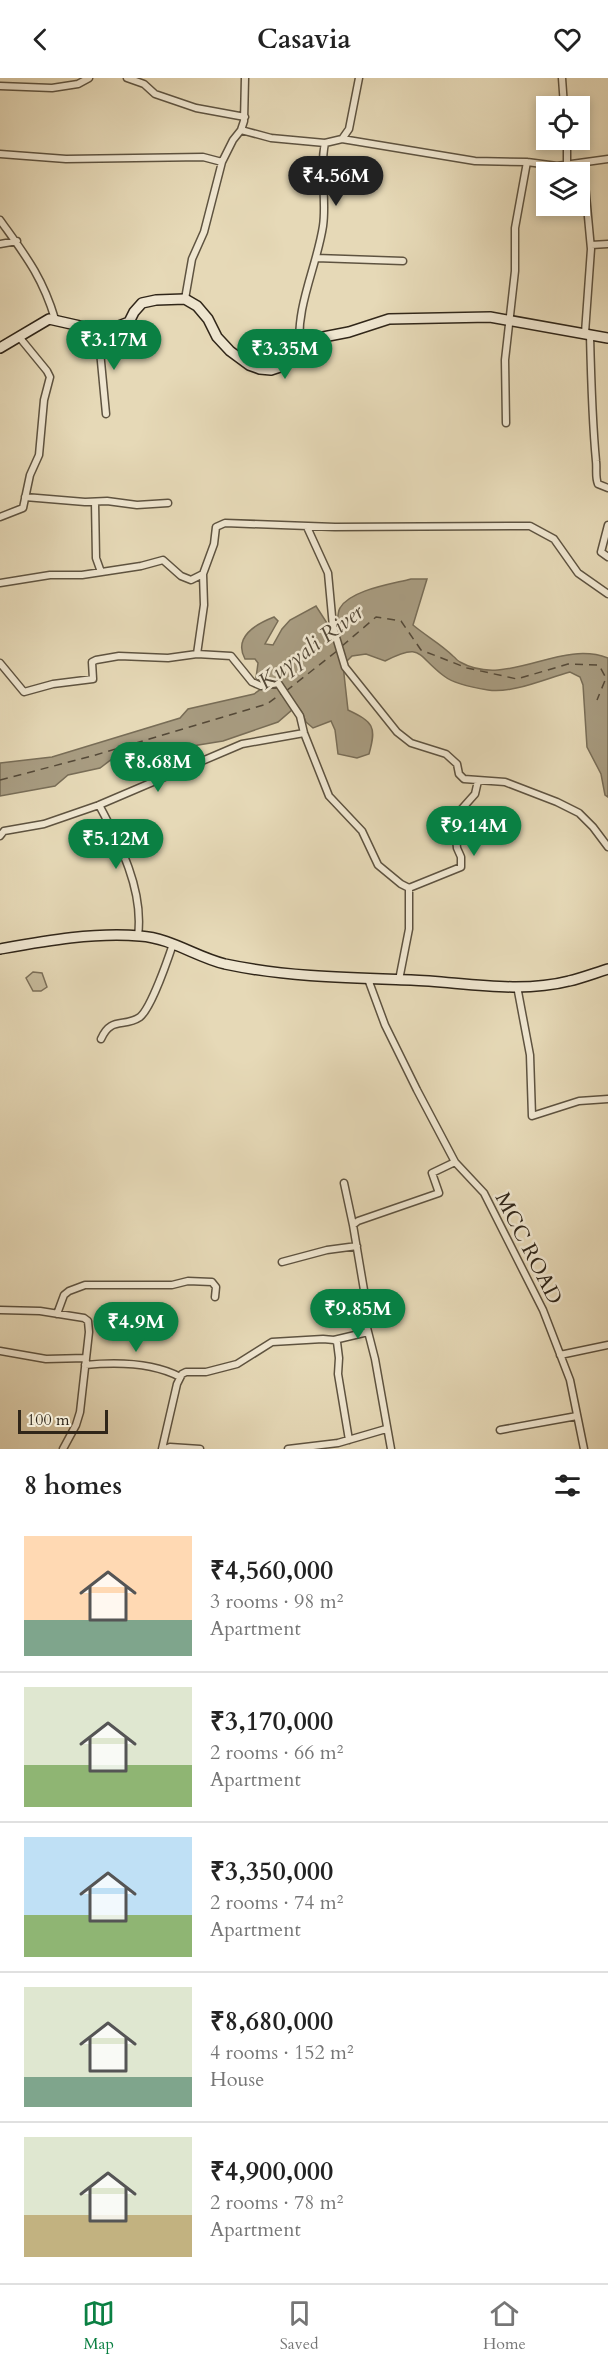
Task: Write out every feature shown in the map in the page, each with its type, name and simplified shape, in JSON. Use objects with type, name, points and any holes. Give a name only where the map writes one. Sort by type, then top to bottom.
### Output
[{"type":"main road","points":[[0,348],[20,338],[35,326],[55,319],[98,330],[122,326],[129,322],[142,303],[185,299],[196,306],[208,319],[217,337],[230,351],[249,365],[260,369],[271,370],[280,367],[313,339],[349,332],[389,319],[454,317],[508,319],[608,338]]},
{"type":"main road","points":[[0,949],[46,941],[116,935],[138,936],[156,938],[206,959],[242,967],[324,977],[517,986],[569,981],[608,969]]},
{"type":"street","points":[[0,86],[52,88],[78,84],[89,78]]},
{"type":"street","points":[[127,78],[144,84],[155,94],[196,108],[245,117]]},
{"type":"street","points":[[185,299],[192,259],[204,232],[222,162],[232,140],[241,130],[245,117],[245,78]]},
{"type":"street","points":[[342,139],[349,129],[359,78]]},
{"type":"street","points":[[562,78],[563,96]]},
{"type":"street","points":[[241,130],[271,138],[325,143],[342,139],[475,161],[536,163]]},
{"type":"street","points":[[300,349],[301,321],[323,226],[322,158],[325,143]]},
{"type":"street","points":[[0,154],[66,159],[203,156],[222,162]]},
{"type":"street","points":[[583,162],[608,159]]},
{"type":"street","points":[[506,423],[505,360],[515,271],[515,228],[527,162]]},
{"type":"street","points":[[588,216],[591,245],[587,334],[593,439],[596,479],[598,484],[608,488]]},
{"type":"street","points":[[0,220],[17,241],[47,292],[55,319]]},
{"type":"street","points":[[0,244],[17,241]]},
{"type":"street","points":[[591,245],[608,244]]},
{"type":"street","points":[[315,258],[403,261]]},
{"type":"street","points":[[98,330],[106,414]]},
{"type":"street","points":[[0,518],[23,508],[30,475],[39,455],[44,400],[50,377],[20,338]]},
{"type":"street","points":[[25,497],[107,501],[137,505],[168,503]]},
{"type":"street","points":[[95,502],[96,558],[101,572]]},
{"type":"street","points":[[197,654],[204,605],[203,574],[214,544],[214,532],[220,524],[530,526],[555,539],[578,573],[608,594]]},
{"type":"street","points":[[608,525],[601,552],[608,557]]},
{"type":"street","points":[[307,526],[327,573],[333,627],[345,667],[397,732],[411,743],[446,754],[457,764],[461,777],[478,781],[505,782],[579,813],[608,847]]},
{"type":"street","points":[[0,583],[50,575],[82,575],[163,560],[181,576],[191,580],[203,574]]},
{"type":"street","points":[[0,663],[24,692],[53,684],[93,679],[92,662],[119,656],[168,658],[197,654],[231,656],[252,682],[261,686],[278,683],[297,711],[329,796],[363,831],[378,865],[401,885],[409,888],[461,867],[462,857],[457,848],[456,838],[459,812],[475,794],[478,781]]},
{"type":"street","points":[[0,836],[4,831],[44,824],[99,805],[242,744],[304,733]]},
{"type":"street","points":[[99,805],[124,851],[141,916],[138,936]]},
{"type":"street","points":[[399,980],[409,929],[409,888]]},
{"type":"street","points":[[101,1039],[105,1029],[114,1023],[133,1020],[146,1010],[173,944]]},
{"type":"street","name":"MCC ROAD","points":[[368,979],[390,1034],[455,1162],[484,1193],[543,1310],[570,1380],[584,1449]]},
{"type":"street","points":[[517,986],[530,1055],[532,1116],[579,1101],[608,1099]]},
{"type":"street","points":[[353,1225],[358,1221],[439,1193],[432,1173],[455,1162]]},
{"type":"street","points":[[344,1183],[363,1279],[365,1296],[363,1312],[391,1449]]},
{"type":"street","points":[[282,1262],[327,1250],[357,1246]]},
{"type":"street","points":[[57,1314],[64,1295],[85,1285],[212,1282],[216,1287],[215,1297]]},
{"type":"street","points":[[0,1310],[40,1311],[84,1318],[88,1321],[80,1412],[63,1449]]},
{"type":"street","points":[[164,1449],[180,1377],[186,1372],[206,1372],[237,1364],[272,1342],[334,1340],[368,1332]]},
{"type":"street","points":[[334,1340],[337,1342],[338,1374],[349,1440]]},
{"type":"street","points":[[560,1355],[608,1345]]},
{"type":"street","points":[[0,1351],[46,1359],[166,1369],[180,1377]]},
{"type":"street","points":[[500,1430],[577,1416]]},
{"type":"street","points":[[288,1449],[326,1445],[386,1429]]},
{"type":"street","points":[[164,1449],[170,1447],[200,1449]]},
{"type":"shaded area","points":[[33,972],[42,973],[47,987],[41,991],[33,991],[26,978]]},
{"type":"water","name":"Kuyyali River","points":[[411,579],[427,579],[413,625],[460,662],[478,669],[496,670],[515,668],[571,654],[589,654],[608,658],[608,797],[605,795],[601,774],[587,747],[583,685],[580,677],[570,672],[518,688],[497,691],[448,679],[423,657],[413,652],[406,652],[385,661],[366,654],[352,656],[343,665],[348,710],[368,722],[373,737],[369,754],[357,758],[338,754],[335,730],[331,721],[313,728],[306,722],[302,712],[279,681],[263,683],[256,678],[258,663],[255,659],[245,659],[242,651],[244,638],[248,632],[267,620],[274,617],[278,621],[265,644],[273,645],[290,620],[316,606],[332,631],[337,627],[340,608],[345,602],[362,592]]},
{"type":"water","points":[[277,685],[293,709],[278,722],[223,741],[112,759],[100,768],[68,775],[55,786],[0,796],[0,763],[52,757],[180,718],[188,709],[254,694],[261,689]]},
{"type":"ferry route","points":[[342,646],[376,617],[401,621],[421,650],[467,668],[517,679],[568,664],[599,665],[606,678],[597,700]]},
{"type":"ferry route","points":[[286,691],[337,651]]},
{"type":"ferry route","points":[[0,780],[92,756],[267,704],[282,693]]}]
